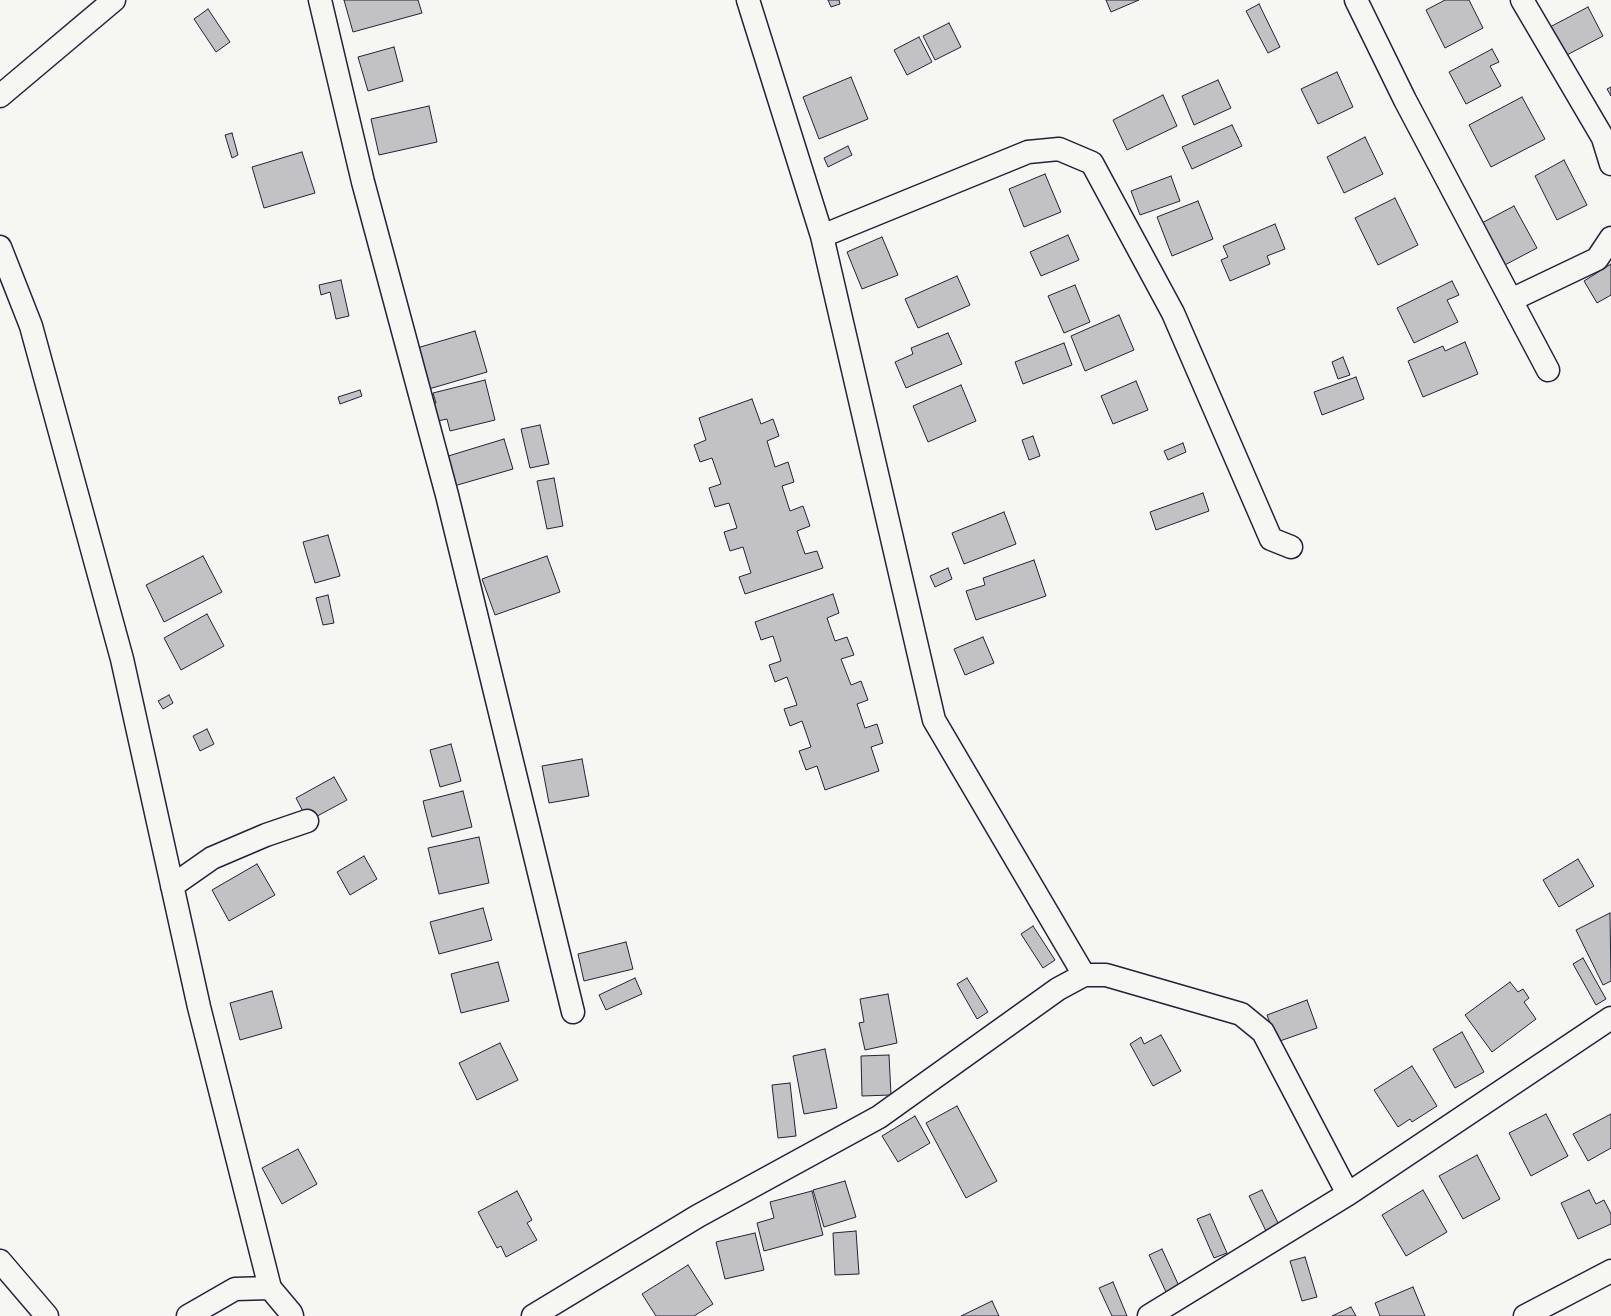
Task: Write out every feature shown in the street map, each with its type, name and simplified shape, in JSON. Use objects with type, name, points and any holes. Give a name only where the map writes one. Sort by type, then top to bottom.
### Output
[{"type":"street","points":[[0,96],[114,0]]},
{"type":"street","points":[[320,0],[363,182],[447,495],[573,1012]]},
{"type":"street","points":[[748,0],[822,236],[934,720],[1084,975]]},
{"type":"street","points":[[1356,0],[1405,100],[1548,370]]},
{"type":"street","points":[[1522,0],[1603,138],[1611,164]]},
{"type":"street","points":[[822,236],[1028,152],[1059,149],[1092,163],[1173,313],[1271,539],[1291,547]]},
{"type":"street","points":[[1511,300],[1597,259],[1611,238]]},
{"type":"street","points":[[0,247],[31,326],[120,651],[199,1007],[270,1288],[292,1316]]},
{"type":"street","points":[[172,886],[212,858],[266,835],[307,821]]},
{"type":"street","points":[[533,1316],[698,1216],[879,1117],[1058,989],[1084,975],[1106,975],[1241,1014],[1263,1032],[1348,1194]]},
{"type":"street","points":[[1149,1316],[1348,1194],[1611,1018]]},
{"type":"street","points":[[0,1261],[47,1316]]},
{"type":"street","points":[[1524,1316],[1611,1271]]},
{"type":"street","points":[[188,1316],[234,1289],[270,1288]]},
{"type":"building","points":[[344,0],[418,0],[422,13],[353,32]]},
{"type":"building","points":[[828,0],[839,0],[840,4],[831,7]]},
{"type":"building","points":[[1106,0],[1139,0],[1111,12]]},
{"type":"building","points":[[1445,0],[1469,0],[1483,28],[1445,48],[1426,10]]},
{"type":"building","points":[[1259,4],[1280,47],[1268,53],[1246,11]]},
{"type":"building","points":[[1588,7],[1603,36],[1565,56],[1550,27]]},
{"type":"building","points":[[208,9],[230,42],[216,52],[194,19]]},
{"type":"building","points":[[949,23],[961,47],[935,60],[923,36]]},
{"type":"building","points":[[919,37],[932,62],[907,75],[894,50]]},
{"type":"building","points":[[394,47],[403,81],[368,91],[358,57]]},
{"type":"building","points":[[1492,49],[1499,62],[1490,66],[1501,86],[1466,104],[1449,72]]},
{"type":"building","points":[[1337,72],[1353,107],[1318,124],[1301,89]]},
{"type":"building","points":[[851,77],[868,119],[819,139],[803,97]]},
{"type":"building","points":[[1218,80],[1231,108],[1194,125],[1182,96]]},
{"type":"building","points":[[1611,87],[1611,96],[1607,89]]},
{"type":"building","points":[[1163,95],[1177,126],[1127,150],[1113,120]]},
{"type":"building","points":[[1522,97],[1545,139],[1491,167],[1469,125]]},
{"type":"building","points":[[429,106],[437,142],[379,155],[371,119]]},
{"type":"building","points":[[1232,125],[1242,146],[1192,169],[1182,147]]},
{"type":"building","points":[[232,133],[238,155],[232,158],[225,135]]},
{"type":"building","points":[[1365,137],[1383,174],[1344,193],[1327,157]]},
{"type":"building","points":[[848,146],[852,155],[828,167],[824,158]]},
{"type":"building","points":[[302,152],[315,193],[264,208],[252,167]]},
{"type":"building","points":[[1564,160],[1587,205],[1557,220],[1535,176]]},
{"type":"building","points":[[1045,174],[1061,212],[1024,227],[1009,189]]},
{"type":"building","points":[[1171,176],[1180,201],[1140,215],[1131,191]]},
{"type":"building","points":[[1395,198],[1418,245],[1378,265],[1355,218]]},
{"type":"building","points":[[1198,201],[1213,239],[1172,256],[1157,217]]},
{"type":"building","points":[[1514,206],[1537,248],[1501,267],[1478,225]]},
{"type":"building","points":[[1275,224],[1285,249],[1267,256],[1270,264],[1230,281],[1221,260],[1228,257],[1223,246]]},
{"type":"building","points":[[1068,235],[1079,260],[1041,276],[1030,252]]},
{"type":"building","points":[[882,237],[898,275],[862,289],[847,252]]},
{"type":"building","points":[[1611,264],[1611,295],[1597,303],[1584,281]]},
{"type":"building","points":[[957,276],[970,305],[918,328],[905,299]]},
{"type":"building","points":[[341,280],[349,316],[336,319],[330,292],[321,295],[319,285]]},
{"type":"building","points":[[1452,281],[1459,295],[1447,300],[1458,322],[1414,343],[1397,308]]},
{"type":"building","points":[[1075,285],[1090,322],[1064,333],[1048,296]]},
{"type":"building","points":[[1119,315],[1134,350],[1085,371],[1071,336]]},
{"type":"building","points":[[475,331],[487,372],[422,391],[417,348]]},
{"type":"building","points":[[948,333],[962,364],[906,388],[895,362],[913,354],[911,348]]},
{"type":"building","points":[[1465,342],[1478,374],[1423,397],[1408,361],[1443,346],[1445,351]]},
{"type":"building","points":[[1064,343],[1072,365],[1023,384],[1015,362]]},
{"type":"building","points":[[1343,357],[1350,375],[1338,379],[1332,362]]},
{"type":"building","points":[[1356,377],[1364,399],[1322,415],[1314,392]]},
{"type":"building","points":[[485,380],[495,420],[450,431],[447,419],[433,422],[429,405],[436,403],[433,393]]},
{"type":"building","points":[[1136,381],[1148,410],[1113,424],[1101,396]]},
{"type":"building","points":[[961,385],[976,421],[928,442],[913,406]]},
{"type":"building","points":[[360,390],[362,396],[340,404],[338,397]]},
{"type":"building","points":[[752,399],[761,424],[773,419],[779,436],[767,441],[775,467],[788,462],[794,482],[782,486],[790,511],[803,506],[810,526],[797,531],[805,554],[817,551],[823,568],[745,594],[739,577],[751,573],[743,547],[730,551],[724,532],[737,528],[729,503],[715,507],[709,488],[721,484],[712,458],[700,462],[694,445],[706,440],[699,418]]},
{"type":"building","points":[[540,425],[549,464],[530,468],[521,429]]},
{"type":"building","points":[[1033,436],[1040,456],[1029,460],[1022,440]]},
{"type":"building","points":[[504,439],[513,469],[454,486],[445,457]]},
{"type":"building","points":[[1183,443],[1186,452],[1168,460],[1164,451]]},
{"type":"building","points":[[554,478],[563,526],[547,529],[537,481]]},
{"type":"building","points":[[1203,493],[1209,511],[1156,530],[1150,512]]},
{"type":"building","points":[[1004,512],[1016,544],[964,564],[952,533]]},
{"type":"building","points":[[328,535],[340,576],[315,583],[303,542]]},
{"type":"building","points":[[203,556],[222,592],[164,622],[146,585]]},
{"type":"building","points":[[547,556],[560,592],[495,615],[482,579]]},
{"type":"building","points":[[1034,560],[1046,596],[976,620],[966,591],[985,585],[983,578]]},
{"type":"building","points":[[948,568],[952,579],[935,587],[930,576]]},
{"type":"building","points":[[833,594],[839,613],[827,618],[835,641],[847,637],[854,655],[841,659],[851,685],[861,681],[868,700],[857,704],[865,728],[877,724],[883,743],[871,747],[879,771],[825,790],[817,766],[806,770],[799,751],[811,747],[802,721],[790,726],[784,709],[797,705],[787,677],[775,682],[769,665],[781,661],[773,636],[761,640],[755,622]]},
{"type":"building","points":[[328,595],[334,623],[323,625],[316,598]]},
{"type":"building","points":[[207,614],[224,646],[181,670],[164,638]]},
{"type":"building","points":[[983,637],[994,663],[965,675],[954,649]]},
{"type":"building","points":[[169,695],[173,703],[163,709],[158,701]]},
{"type":"building","points":[[207,729],[214,744],[200,751],[193,736]]},
{"type":"building","points":[[451,744],[461,781],[440,787],[430,750]]},
{"type":"building","points":[[582,759],[589,796],[549,803],[542,766]]},
{"type":"building","points":[[334,777],[347,800],[308,821],[296,798]]},
{"type":"building","points":[[463,791],[472,827],[432,837],[423,801]]},
{"type":"building","points":[[479,837],[489,883],[439,894],[428,848]]},
{"type":"building","points":[[364,856],[377,879],[350,895],[337,872]]},
{"type":"building","points":[[1578,859],[1594,886],[1559,907],[1543,880]]},
{"type":"building","points":[[257,864],[275,895],[229,921],[212,890]]},
{"type":"building","points":[[483,908],[492,940],[439,954],[430,922]]},
{"type":"building","points":[[1610,913],[1611,981],[1603,985],[1576,930]]},
{"type":"building","points":[[1033,926],[1055,960],[1043,968],[1021,934]]},
{"type":"building","points":[[626,942],[633,969],[584,981],[578,954]]},
{"type":"building","points":[[1583,958],[1606,999],[1596,1005],[1573,964]]},
{"type":"building","points":[[498,962],[509,1001],[461,1013],[451,974]]},
{"type":"building","points":[[635,978],[642,994],[606,1010],[599,995]]},
{"type":"building","points":[[967,978],[988,1012],[977,1019],[957,984]]},
{"type":"building","points":[[1510,982],[1518,992],[1523,989],[1529,998],[1524,1002],[1536,1019],[1492,1052],[1465,1015]]},
{"type":"building","points":[[272,991],[282,1028],[240,1040],[230,1003]]},
{"type":"building","points":[[888,994],[897,1043],[865,1050],[859,1023],[864,1022],[860,999]]},
{"type":"building","points":[[1307,1000],[1317,1028],[1277,1042],[1267,1015]]},
{"type":"building","points":[[1462,1032],[1484,1072],[1455,1088],[1433,1049]]},
{"type":"building","points":[[1161,1035],[1181,1071],[1153,1086],[1130,1044],[1141,1037],[1144,1044]]},
{"type":"building","points":[[500,1043],[518,1080],[477,1100],[459,1063]]},
{"type":"building","points":[[825,1049],[837,1108],[804,1114],[793,1056]]},
{"type":"building","points":[[889,1055],[891,1095],[862,1096],[861,1056]]},
{"type":"building","points":[[1412,1066],[1437,1106],[1412,1122],[1410,1119],[1398,1127],[1374,1090]]},
{"type":"building","points":[[790,1083],[796,1136],[778,1138],[772,1085]]},
{"type":"building","points":[[957,1106],[997,1181],[966,1198],[926,1123]]},
{"type":"building","points":[[1546,1114],[1568,1156],[1531,1176],[1509,1133]]},
{"type":"building","points":[[1611,1114],[1611,1148],[1588,1161],[1573,1134]]},
{"type":"building","points":[[915,1116],[930,1143],[898,1162],[882,1136]]},
{"type":"building","points":[[298,1149],[317,1184],[282,1204],[262,1168]]},
{"type":"building","points":[[1477,1155],[1500,1199],[1463,1219],[1439,1176]]},
{"type":"building","points":[[845,1181],[856,1217],[824,1227],[813,1190]]},
{"type":"building","points":[[1262,1190],[1279,1225],[1266,1231],[1249,1196]]},
{"type":"building","points":[[1423,1190],[1447,1232],[1406,1256],[1382,1215]]},
{"type":"building","points":[[1589,1190],[1596,1204],[1604,1200],[1611,1214],[1611,1224],[1578,1239],[1561,1203]]},
{"type":"building","points":[[517,1191],[532,1220],[527,1223],[537,1240],[506,1257],[501,1246],[497,1248],[478,1212]]},
{"type":"building","points":[[812,1191],[823,1235],[764,1251],[757,1223],[774,1218],[770,1202]]},
{"type":"building","points":[[1210,1214],[1227,1253],[1214,1258],[1197,1219]]},
{"type":"building","points":[[856,1231],[859,1274],[835,1275],[833,1233]]},
{"type":"building","points":[[755,1233],[764,1270],[725,1279],[716,1242]]},
{"type":"building","points":[[1162,1249],[1179,1286],[1166,1292],[1149,1255]]},
{"type":"building","points":[[1305,1257],[1317,1297],[1302,1301],[1290,1261]]},
{"type":"building","points":[[688,1265],[713,1304],[694,1316],[656,1316],[642,1294]]},
{"type":"building","points":[[1113,1282],[1127,1316],[1112,1316],[1099,1288]]},
{"type":"building","points":[[1413,1287],[1425,1316],[1380,1316],[1375,1303]]},
{"type":"building","points":[[992,1301],[999,1316],[961,1316]]},
{"type":"building","points":[[1351,1307],[1356,1316],[1332,1316]]}]
